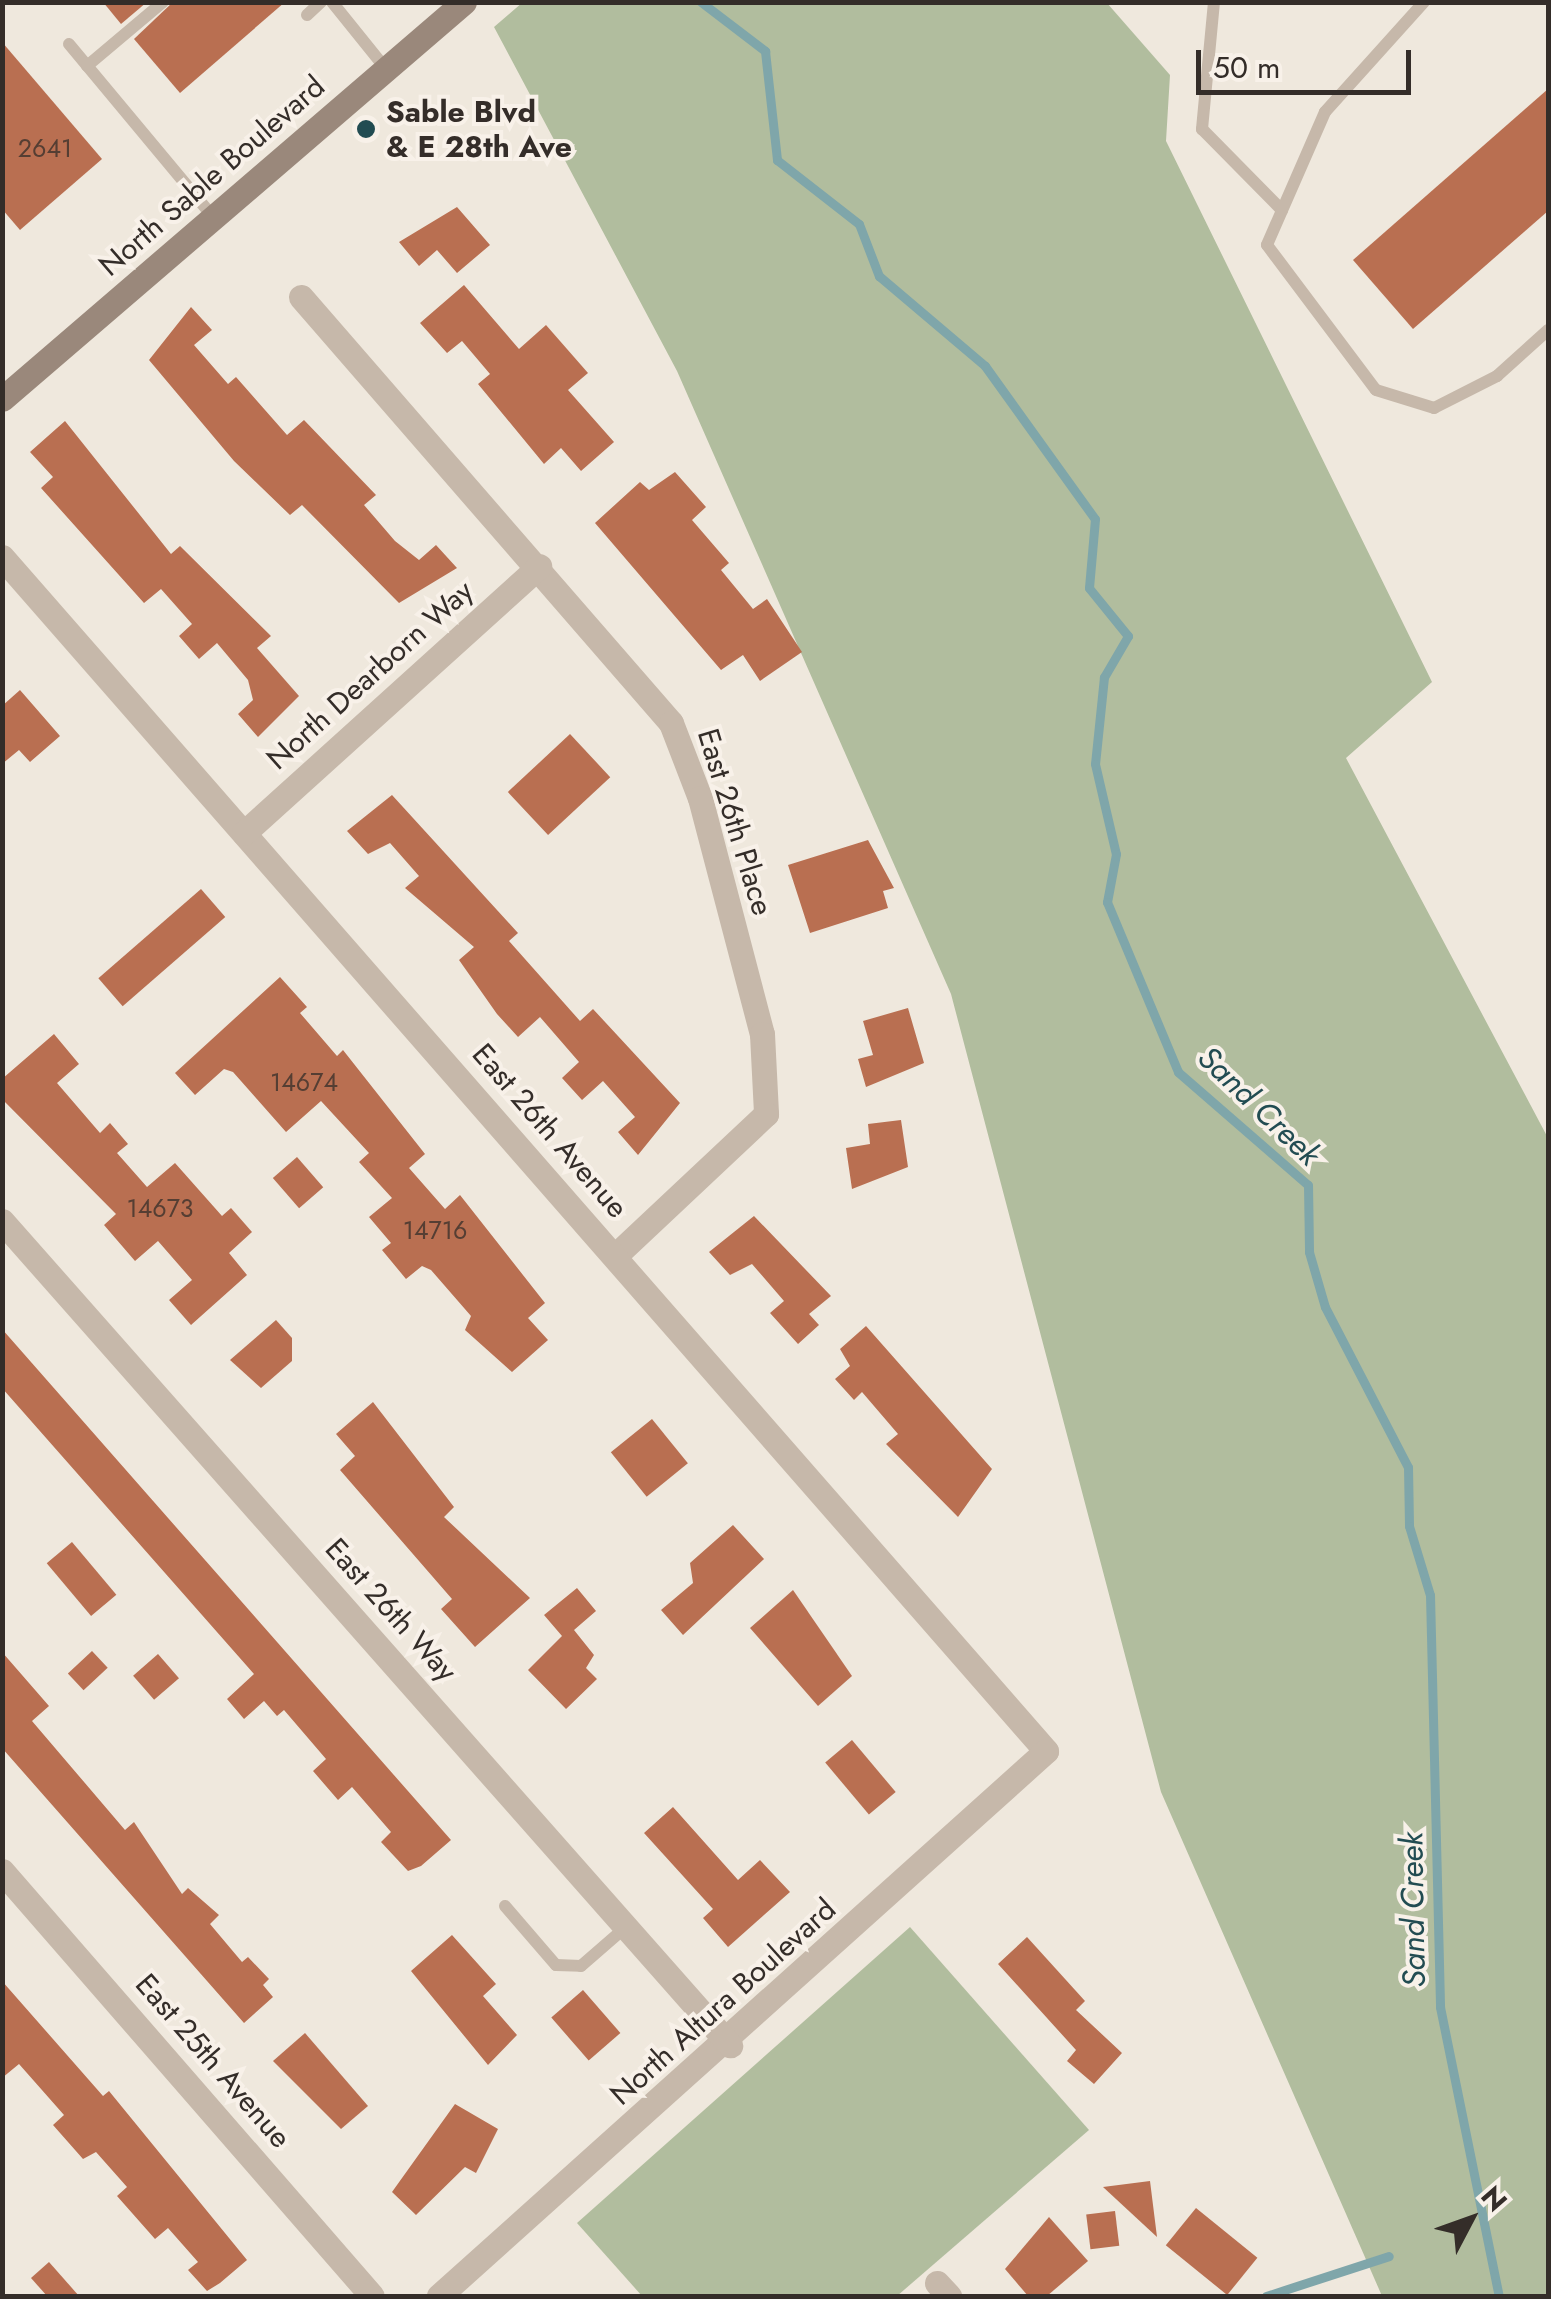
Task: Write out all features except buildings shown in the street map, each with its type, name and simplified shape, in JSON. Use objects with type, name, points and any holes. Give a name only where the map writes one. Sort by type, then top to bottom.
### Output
[{"type":"street","name":"North Sable Boulevard","points":[[2,398],[464,2]]},
{"type":"street","name":"East 26th Place","points":[[301,297],[539,566],[671,723],[700,798],[769,1082],[766,1114],[616,1256]]},
{"type":"street","name":"East 26th Avenue","points":[[2,557],[1046,1751]]},
{"type":"street","name":"North Dearborn Way","points":[[244,833],[539,566]]},
{"type":"street","name":"East 26th Way","points":[[2,1220],[730,2045]]},
{"type":"street","name":"North Altura Boulevard","points":[[439,2296],[730,2045],[1046,1751]]},
{"type":"street","name":"East 25th Avenue","points":[[2,1870],[372,2296]]},
{"type":"lane","points":[[87,66],[164,2]]},
{"type":"lane","points":[[307,16],[321,2]]},
{"type":"lane","points":[[332,2],[386,70]]},
{"type":"lane","points":[[1214,2],[1202,129],[1282,210]]},
{"type":"lane","points":[[1424,2],[1325,112],[1266,244],[1376,390],[1434,408],[1497,376],[1548,330]]},
{"type":"lane","points":[[69,44],[214,218]]},
{"type":"lane","points":[[504,1906],[556,1965],[581,1966],[626,1926]]},
{"type":"green space","points":[[523,2],[1107,3],[1170,75],[1166,141],[1432,682],[1346,758],[1548,1138],[1548,2296],[1382,2296],[1161,1792],[951,994],[677,371],[494,27]]},
{"type":"green space","points":[[910,1927],[1089,2130],[897,2296],[642,2296],[577,2223]]},
{"type":"waterway","name":"Sand Creek","points":[[701,2],[765,51],[777,160],[859,224],[879,276],[985,366],[1095,519],[1089,588],[1128,636],[1104,677],[1095,764],[1116,854],[1107,902],[1178,1072],[1308,1185],[1309,1252],[1325,1307],[1408,1467],[1409,1526],[1430,1595],[1440,2007],[1499,2296]]},
{"type":"waterway","points":[[1266,2296],[1389,2256]]},
{"type":"place","name":"Sable Blvd & E 28th Ave","points":[[366,129]]}]
